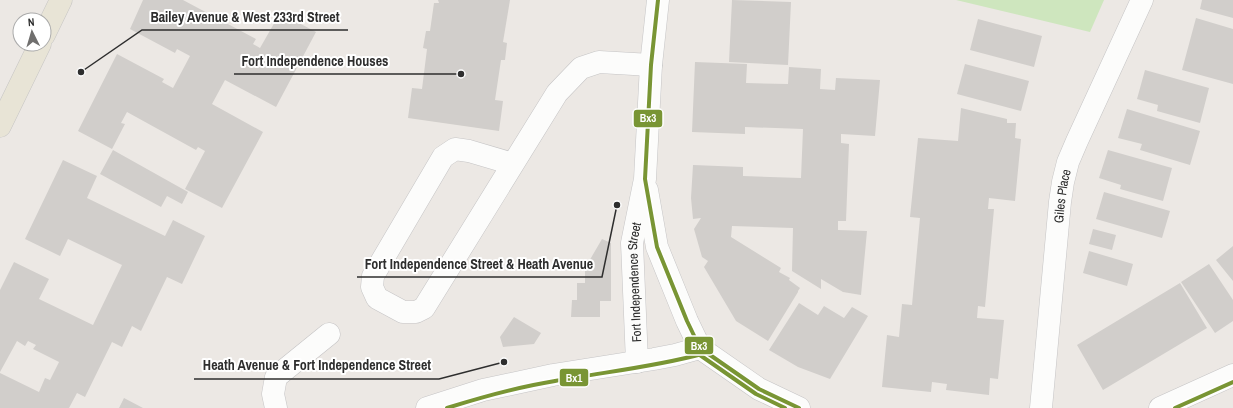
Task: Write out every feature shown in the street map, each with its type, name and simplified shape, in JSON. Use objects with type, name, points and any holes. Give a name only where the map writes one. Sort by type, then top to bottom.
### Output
[{"type":"main road","points":[[52,19],[61,0]]},
{"type":"main road","points":[[0,126],[36,52]]},
{"type":"street","name":"Fort Independence Street","points":[[637,362],[632,243],[645,178],[651,66],[658,0]]},
{"type":"street","name":"Giles Place","points":[[1041,408],[1057,224],[1063,182],[1068,162],[1077,141],[1142,0]]},
{"type":"street","points":[[513,164],[469,151],[455,149],[443,157],[373,276],[372,287],[377,298],[403,312],[416,312],[424,308],[513,164],[556,93],[581,68],[599,62],[651,66]]},
{"type":"street","name":"Fort Independence Street","points":[[645,178],[657,247],[687,321],[700,348],[759,389],[799,408]]},
{"type":"street","points":[[276,408],[273,394],[276,378],[329,334]]},
{"type":"street","points":[[427,408],[483,390],[553,375],[675,355],[700,348]]},
{"type":"street","points":[[1160,408],[1233,375]]},
{"type":"green space","points":[[956,0],[1104,0],[1090,32]]},
{"type":"building","points":[[143,0],[183,0],[256,39],[253,44],[260,48],[280,13],[316,32],[276,107],[225,80],[212,104],[263,132],[222,208],[185,189],[205,151],[198,147],[196,150],[127,112],[121,123],[125,124],[112,149],[78,131],[117,54],[164,79],[162,82],[173,88],[190,56],[177,49],[175,53],[130,29]]},
{"type":"building","points":[[438,0],[510,0],[503,42],[507,43],[505,60],[501,60],[495,100],[503,101],[499,131],[408,118],[412,88],[422,89],[427,49],[423,48],[426,31],[430,31],[434,3],[439,3]]},
{"type":"building","points":[[732,0],[791,2],[788,65],[729,62]]},
{"type":"building","points":[[1202,0],[1233,0],[1233,18],[1200,9]]},
{"type":"building","points":[[1196,18],[1233,29],[1233,84],[1182,70]]},
{"type":"building","points":[[978,19],[1042,36],[1034,67],[970,50]]},
{"type":"building","points":[[695,62],[747,64],[746,83],[788,84],[789,67],[821,69],[820,89],[835,90],[836,78],[880,80],[875,136],[841,134],[841,143],[849,144],[846,221],[838,221],[838,230],[867,231],[861,295],[843,292],[821,279],[821,289],[792,271],[793,228],[732,226],[731,237],[781,268],[779,272],[790,278],[789,280],[800,288],[768,341],[736,321],[704,267],[708,261],[702,257],[694,229],[701,218],[693,219],[691,198],[693,165],[743,167],[743,176],[801,178],[803,129],[745,127],[745,134],[692,132]]},
{"type":"building","points":[[965,64],[1029,81],[1021,111],[957,94]]},
{"type":"building","points":[[1145,70],[1209,88],[1200,123],[1157,111],[1158,105],[1137,99]]},
{"type":"building","points":[[961,108],[1007,119],[1007,123],[1016,123],[1015,138],[1021,139],[1015,201],[989,198],[988,209],[994,209],[985,307],[978,306],[977,318],[1004,320],[998,379],[990,378],[989,395],[946,390],[947,384],[932,382],[931,392],[882,387],[887,335],[899,337],[902,304],[912,305],[920,218],[910,217],[918,138],[958,141]]},
{"type":"building","points":[[1127,109],[1200,131],[1190,165],[1140,150],[1142,144],[1118,138]]},
{"type":"building","points":[[113,150],[188,192],[182,204],[167,196],[161,207],[100,174]]},
{"type":"building","points":[[1108,150],[1172,168],[1163,201],[1120,189],[1121,185],[1099,178]]},
{"type":"building","points":[[63,160],[97,176],[87,198],[165,236],[173,220],[205,236],[182,284],[167,277],[141,331],[132,326],[122,347],[112,342],[85,397],[77,393],[69,408],[0,408],[0,373],[39,392],[45,378],[50,380],[59,362],[33,349],[36,345],[28,341],[25,346],[17,341],[0,372],[0,290],[14,262],[49,279],[39,299],[93,325],[122,265],[68,239],[60,256],[25,239]]},
{"type":"building","points":[[1104,192],[1170,211],[1162,238],[1096,219]]},
{"type":"building","points":[[1093,229],[1116,235],[1112,250],[1089,244]]},
{"type":"building","points":[[602,239],[611,243],[611,301],[600,301],[600,317],[571,317],[572,300],[577,300],[577,283],[585,283],[585,263],[588,263]]},
{"type":"building","points":[[1233,246],[1233,281],[1216,260]]},
{"type":"building","points":[[1089,251],[1133,264],[1127,286],[1083,273]]},
{"type":"building","points":[[1209,264],[1233,300],[1233,321],[1215,333],[1181,282]]},
{"type":"building","points":[[1180,283],[1207,328],[1103,390],[1077,345]]},
{"type":"building","points":[[799,303],[818,315],[824,306],[844,318],[852,307],[868,316],[830,379],[798,367],[769,350]]},
{"type":"building","points":[[514,317],[541,333],[534,344],[503,347],[500,337]]},
{"type":"building","points":[[124,398],[143,408],[119,408]]},
{"type":"transit line","name":"Bx3","points":[[658,0],[651,65],[645,179],[657,247],[687,321],[700,348],[759,389],[799,408]]},
{"type":"transit line","name":"Bx1","points":[[697,353],[756,394],[785,408]]},
{"type":"transit line","name":"Bx1","points":[[447,408],[527,386],[647,366],[702,354]]},
{"type":"transit line","name":"Bx1","points":[[1175,408],[1233,382]]},
{"type":"place","name":"Bailey Avenue & West 233rd Street","points":[[81,72]]},
{"type":"place","name":"Fort Independence Houses","points":[[461,74]]},
{"type":"place","name":"Fort Independence Street & Heath Avenue","points":[[617,205]]},
{"type":"place","name":"Heath Avenue & Fort Independence Street","points":[[504,362]]}]
